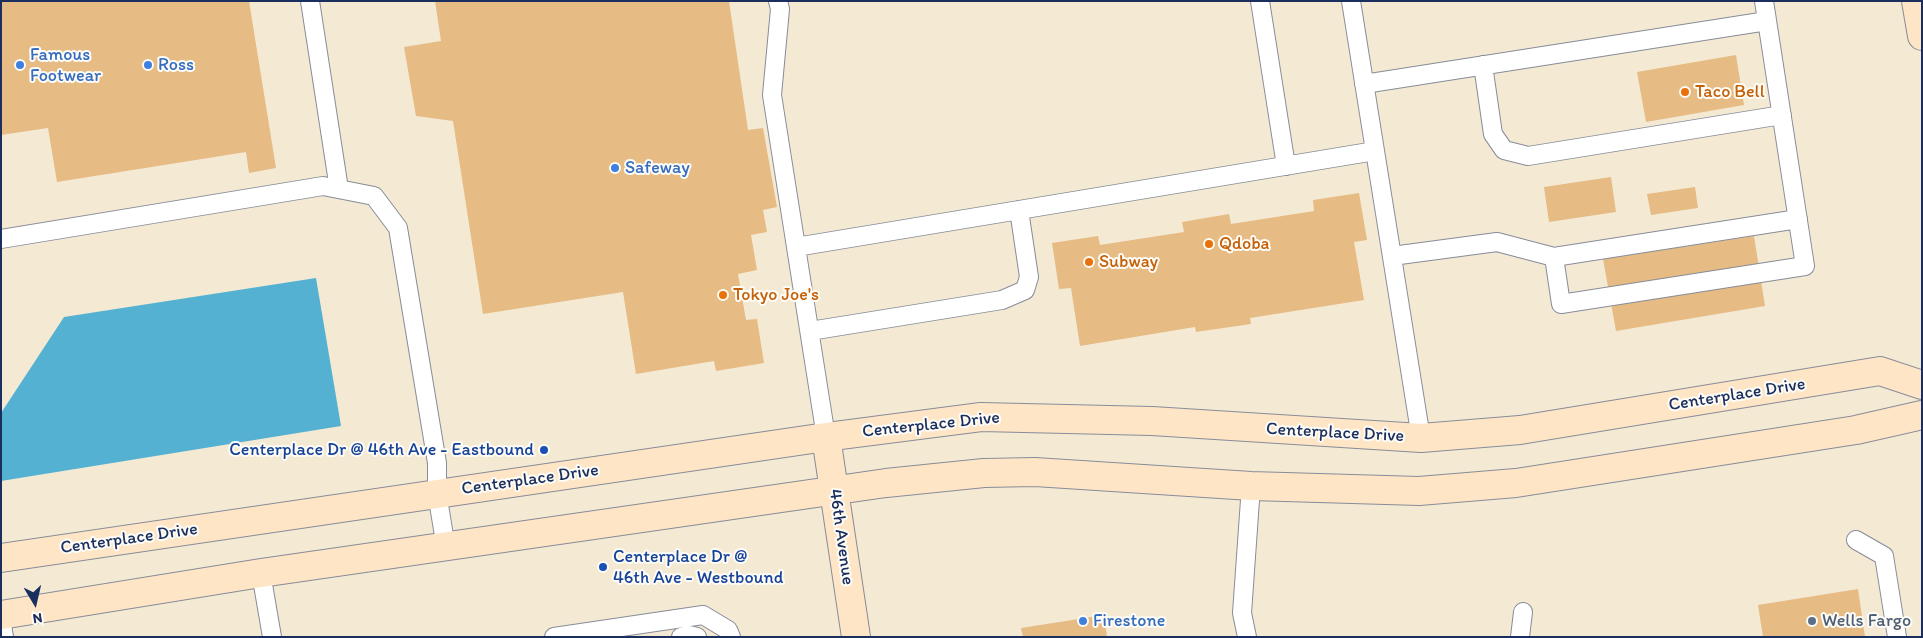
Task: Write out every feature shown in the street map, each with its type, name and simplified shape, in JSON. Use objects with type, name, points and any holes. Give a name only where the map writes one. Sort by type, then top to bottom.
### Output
[{"type":"street","points":[[1916,1],[1922,36]]},
{"type":"street","name":"Centerplace Drive","points":[[1,558],[826,437],[981,417],[1152,422],[1421,438],[1520,430],[1880,371],[1922,385]]},
{"type":"street","points":[[1,615],[262,573],[446,548],[834,489],[984,473],[1036,472],[1250,486],[1419,491],[1516,483],[1856,430],[1922,415]]},
{"type":"street","name":"46th Avenue","points":[[826,437],[856,637]]},
{"type":"lane","points":[[310,1],[339,189]]},
{"type":"lane","points":[[778,1],[780,9],[772,95],[826,437]]},
{"type":"lane","points":[[1260,1],[1286,166]]},
{"type":"lane","points":[[1351,1],[1421,438]]},
{"type":"lane","points":[[1554,258],[1561,304],[1805,266],[1764,1]]},
{"type":"lane","points":[[1364,84],[1767,21]]},
{"type":"lane","points":[[1483,65],[1493,134],[1504,150],[1528,156],[1782,115]]},
{"type":"lane","points":[[796,247],[1375,151]]},
{"type":"lane","points":[[1,239],[323,186],[374,196],[398,228],[437,463],[437,493],[446,548]]},
{"type":"lane","points":[[810,331],[1002,300],[1025,290],[1029,277],[1019,210]]},
{"type":"lane","points":[[1392,256],[1497,242],[1554,258],[1798,219]]},
{"type":"lane","points":[[1246,637],[1242,613],[1250,486]]},
{"type":"lane","points":[[1856,540],[1884,556],[1897,637]]},
{"type":"lane","points":[[262,573],[272,637]]},
{"type":"lane","points":[[1520,637],[1523,612]]},
{"type":"lane","points":[[554,637],[586,634],[703,615],[728,630],[731,637]]},
{"type":"lane","points":[[1,619],[4,637]]},
{"type":"lane","points":[[681,637],[689,635],[697,637]]},
{"type":"water","points":[[316,278],[341,426],[1,481],[1,413],[64,317]]},
{"type":"building","name":"Ross","points":[[1,1],[249,1],[276,168],[249,173],[246,152],[57,182],[48,128],[1,135]]},
{"type":"building","name":"Safeway","points":[[435,1],[729,1],[748,130],[763,128],[777,207],[763,210],[767,232],[751,235],[757,270],[738,274],[746,320],[757,319],[764,363],[716,371],[714,361],[636,374],[623,292],[483,314],[453,121],[416,116],[404,47],[441,41]]},
{"type":"building","points":[[1736,55],[1744,105],[1646,122],[1637,72]]},
{"type":"building","points":[[1611,177],[1616,212],[1549,222],[1544,187]]},
{"type":"building","points":[[1695,187],[1698,208],[1651,215],[1647,194]]},
{"type":"building","points":[[1359,193],[1367,240],[1354,242],[1364,300],[1250,318],[1251,324],[1196,332],[1195,327],[1080,346],[1071,288],[1059,289],[1052,243],[1098,236],[1100,245],[1184,232],[1182,222],[1229,214],[1231,224],[1314,211],[1313,200]]},
{"type":"building","points":[[1754,236],[1765,306],[1616,331],[1603,259]]},
{"type":"building","name":"Wells Fargo","points":[[1858,589],[1865,637],[1763,637],[1758,605]]},
{"type":"building","name":"Firestone","points":[[1104,615],[1107,637],[1023,637],[1021,628]]},
{"type":"place","name":"Famous Footwear","points":[[20,65]]},
{"type":"place","name":"Ross","points":[[148,65]]},
{"type":"place","name":"Taco Bell","points":[[1685,92]]},
{"type":"place","name":"Safeway","points":[[615,168]]},
{"type":"place","name":"Qdoba","points":[[1209,244]]},
{"type":"place","name":"Subway","points":[[1089,262]]},
{"type":"place","name":"Tokyo Joe's","points":[[723,295]]},
{"type":"place","name":"Centerplace Dr @ 46th Ave - Eastbound","points":[[544,450]]},
{"type":"place","name":"Centerplace Dr @ 46th Ave - Westbound","points":[[603,567]]},
{"type":"place","name":"Firestone","points":[[1083,621]]},
{"type":"place","name":"Wells Fargo","points":[[1812,621]]}]
